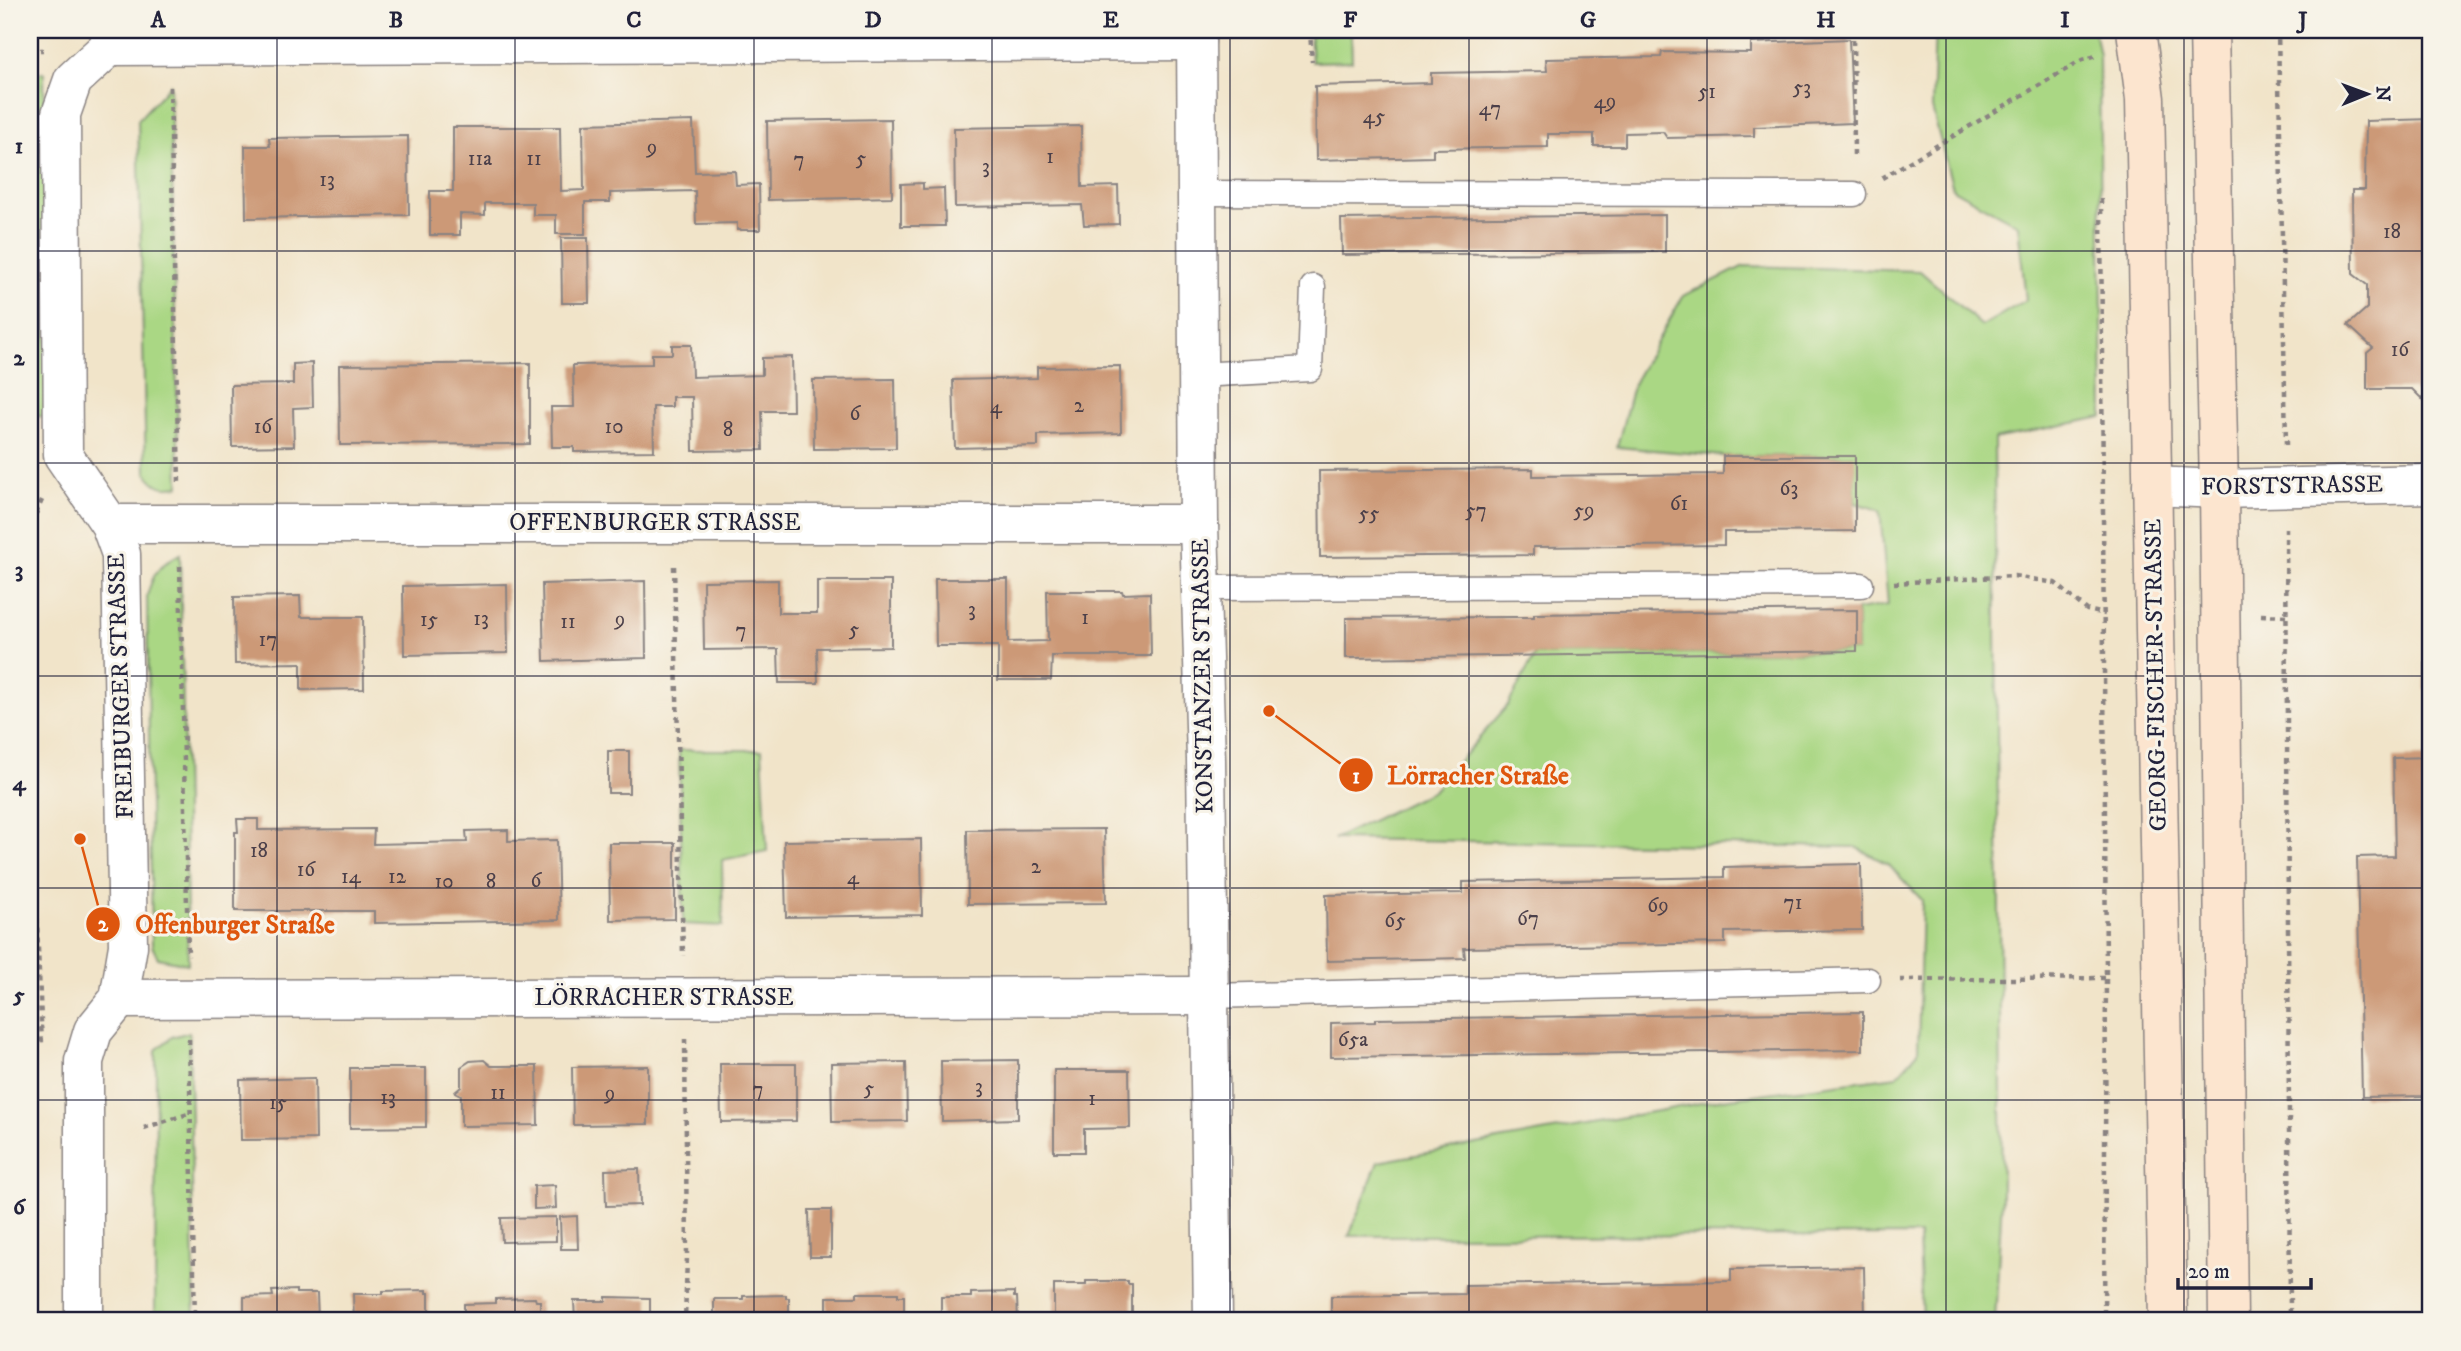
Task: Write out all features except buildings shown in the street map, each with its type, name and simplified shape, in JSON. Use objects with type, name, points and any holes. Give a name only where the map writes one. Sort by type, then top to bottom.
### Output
[{"type":"main road","name":"GEORG-FISCHER-STRASSE","points":[[2136,30],[2145,99],[2168,1321]]},
{"type":"main road","points":[[2209,30],[2219,489],[2228,1321]]},
{"type":"street","points":[[47,464],[61,114],[73,80],[110,38],[170,46],[1196,36]]},
{"type":"street","name":"KONSTANZER STRASSE","points":[[1196,36],[1199,524],[1213,1321]]},
{"type":"street","name":"FREIBURGER STRASSE","points":[[47,464],[110,524],[121,554],[128,946],[119,999],[93,1031],[83,1061],[84,1321]]},
{"type":"street","name":"FORSTSTRASSE","points":[[2152,486],[2219,489],[2431,484]]},
{"type":"street","name":"OFFENBURGER STRASSE","points":[[110,524],[1199,524]]},
{"type":"street","name":"LÖRRACHER STRASSE","points":[[119,999],[1209,996]]},
{"type":"lane","points":[[1196,193],[1854,194]]},
{"type":"lane","points":[[1198,375],[1310,369],[1313,287]]},
{"type":"lane","points":[[1201,588],[1861,585]]},
{"type":"lane","points":[[1209,996],[1868,980]]},
{"type":"path","points":[[1310,30],[1311,62]]},
{"type":"path","points":[[1853,30],[1854,194]]},
{"type":"path","points":[[2278,30],[2286,427],[2290,1321]]},
{"type":"path","points":[[170,46],[195,1321]]},
{"type":"path","points":[[2099,56],[2099,69]]},
{"type":"path","points":[[1854,194],[2082,60]]},
{"type":"path","points":[[2101,190],[2106,978],[2104,1321]]},
{"type":"path","points":[[31,526],[45,490],[47,464]]},
{"type":"path","points":[[42,1056],[30,754],[31,526],[47,464]]},
{"type":"path","points":[[673,523],[685,998],[685,1321]]},
{"type":"path","points":[[1861,585],[2014,576],[2055,583],[2087,610]]},
{"type":"path","points":[[1868,980],[2106,978]]},
{"type":"path","points":[[144,1128],[191,1113]]},
{"type":"green space","points":[[1310,30],[1351,30],[1352,61],[1312,62]]},
{"type":"green space","points":[[1935,30],[2094,30],[2099,56],[2103,417],[1994,439],[2002,1198],[1995,1321],[1922,1321],[1919,1235],[1349,1236],[1378,1162],[1723,1099],[1897,1076],[1918,1052],[1922,900],[1888,864],[1855,847],[1334,839],[1433,791],[1508,705],[1535,655],[1857,651],[1857,610],[1888,605],[1880,510],[1855,503],[1854,456],[1723,456],[1617,447],[1634,382],[1683,296],[1744,266],[1920,271],[1982,326],[2026,300],[2018,225],[1953,189],[1932,108]]},
{"type":"green space","points":[[30,73],[44,73],[48,410],[43,417],[34,415],[31,408]]},
{"type":"green space","points":[[170,85],[179,486],[168,487],[156,484],[146,473],[138,120]]},
{"type":"green space","points":[[180,554],[188,964],[158,958],[152,946],[147,596],[158,570]]},
{"type":"green space","points":[[679,750],[762,750],[767,851],[722,860],[723,926],[683,924]]},
{"type":"green space","points":[[189,1032],[195,1321],[155,1321],[156,1050],[172,1037]]},
{"type":"place","name":"Lörracher Straße","points":[[1269,711]]},
{"type":"place","name":"Offenburger Straße","points":[[80,839]]}]
